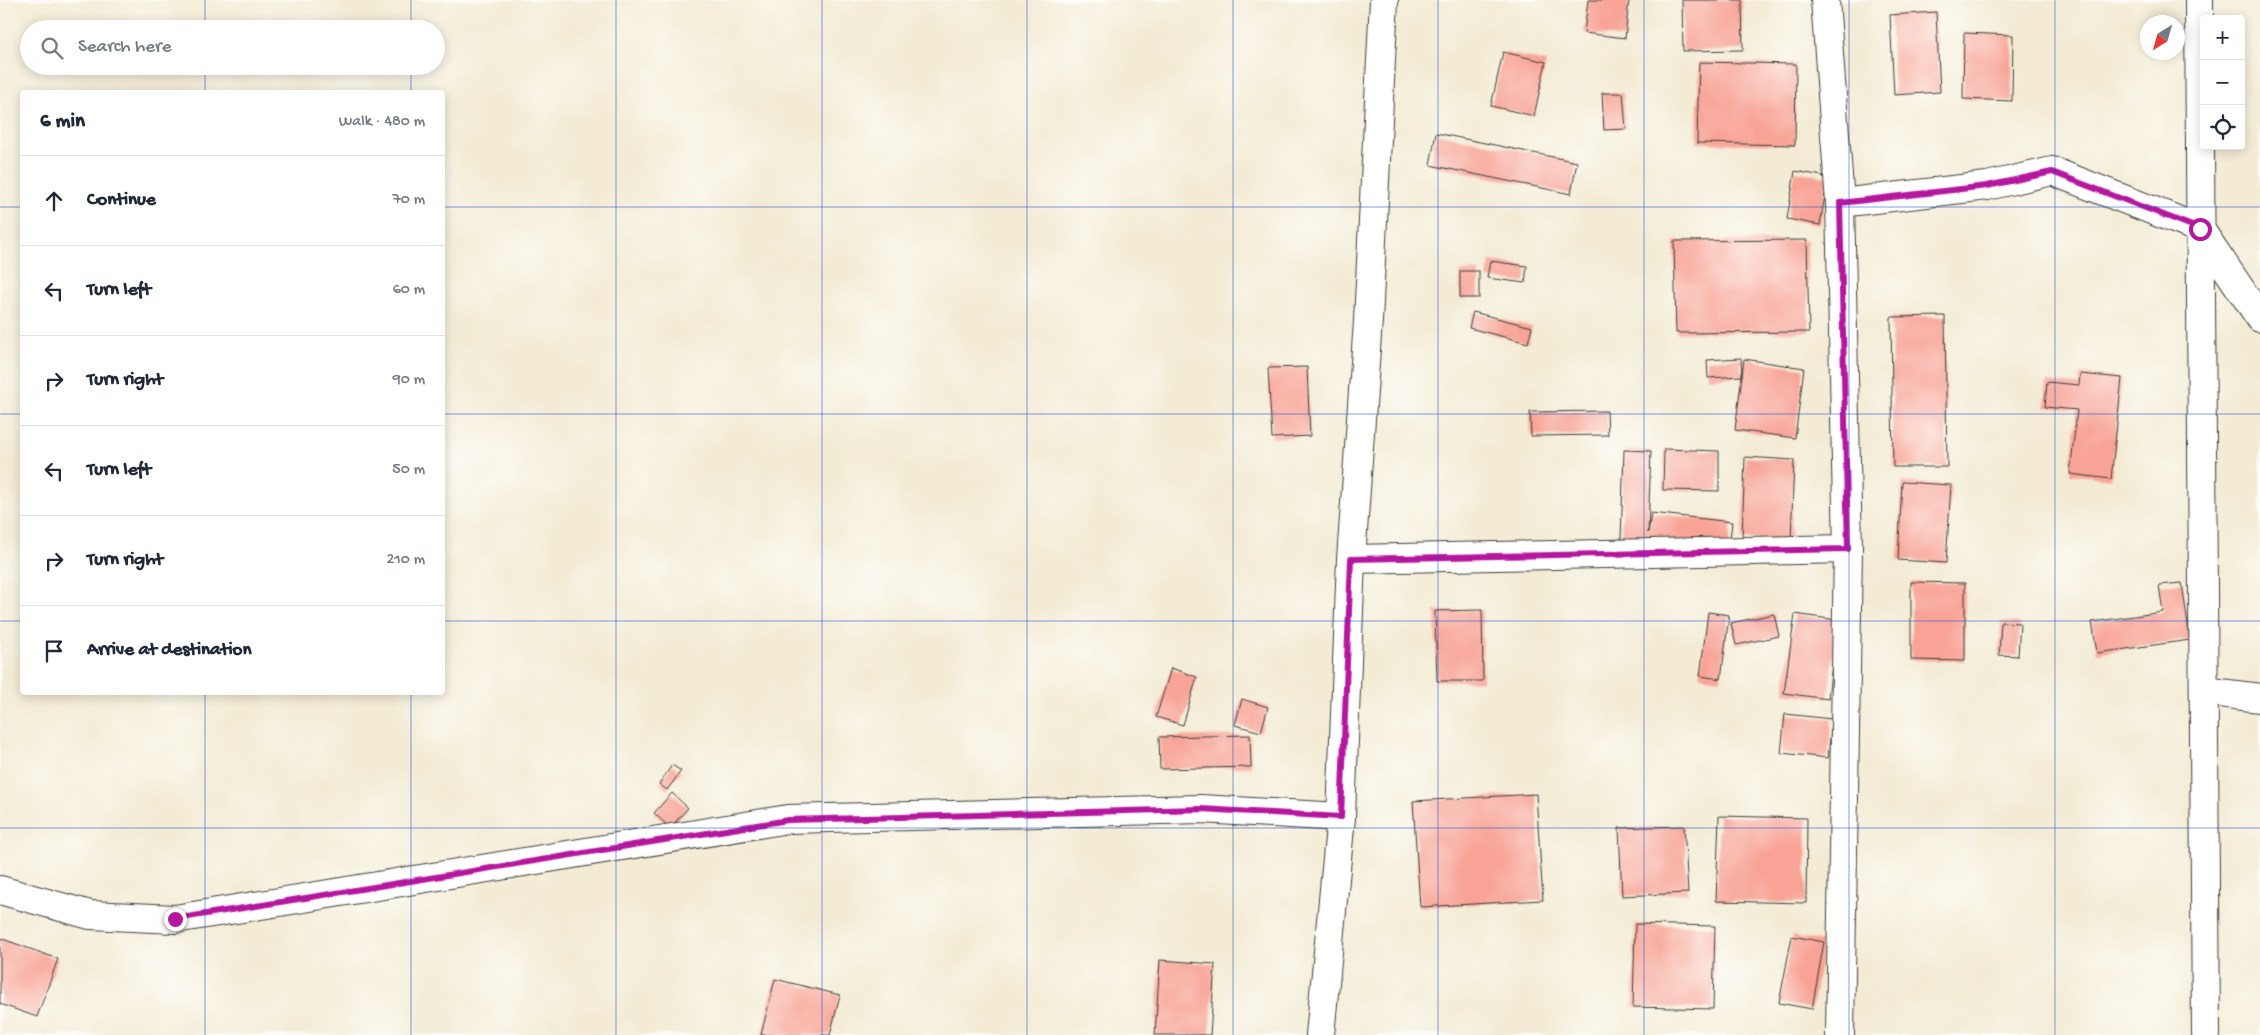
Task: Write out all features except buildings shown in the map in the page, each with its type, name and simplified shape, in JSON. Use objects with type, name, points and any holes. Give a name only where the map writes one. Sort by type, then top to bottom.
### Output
[{"type":"street","points":[[1320,1035],[1341,817],[1351,559],[1368,321],[1384,0]]},
{"type":"street","points":[[1825,0],[1840,203],[1848,549],[1840,1035]]},
{"type":"street","points":[[2199,0],[2206,1035]]},
{"type":"street","points":[[1840,203],[1987,186],[2052,172],[2200,229],[2260,318]]},
{"type":"street","points":[[1351,559],[1848,549]]},
{"type":"street","points":[[2204,691],[2260,698]]},
{"type":"street","points":[[0,890],[90,915],[175,919],[788,820],[1201,809],[1341,817]]},
{"type":"route","points":[[175,919],[788,820],[1201,809],[1341,817],[1351,559],[1848,549],[1840,203],[1987,186],[2052,172],[2200,229]]}]
